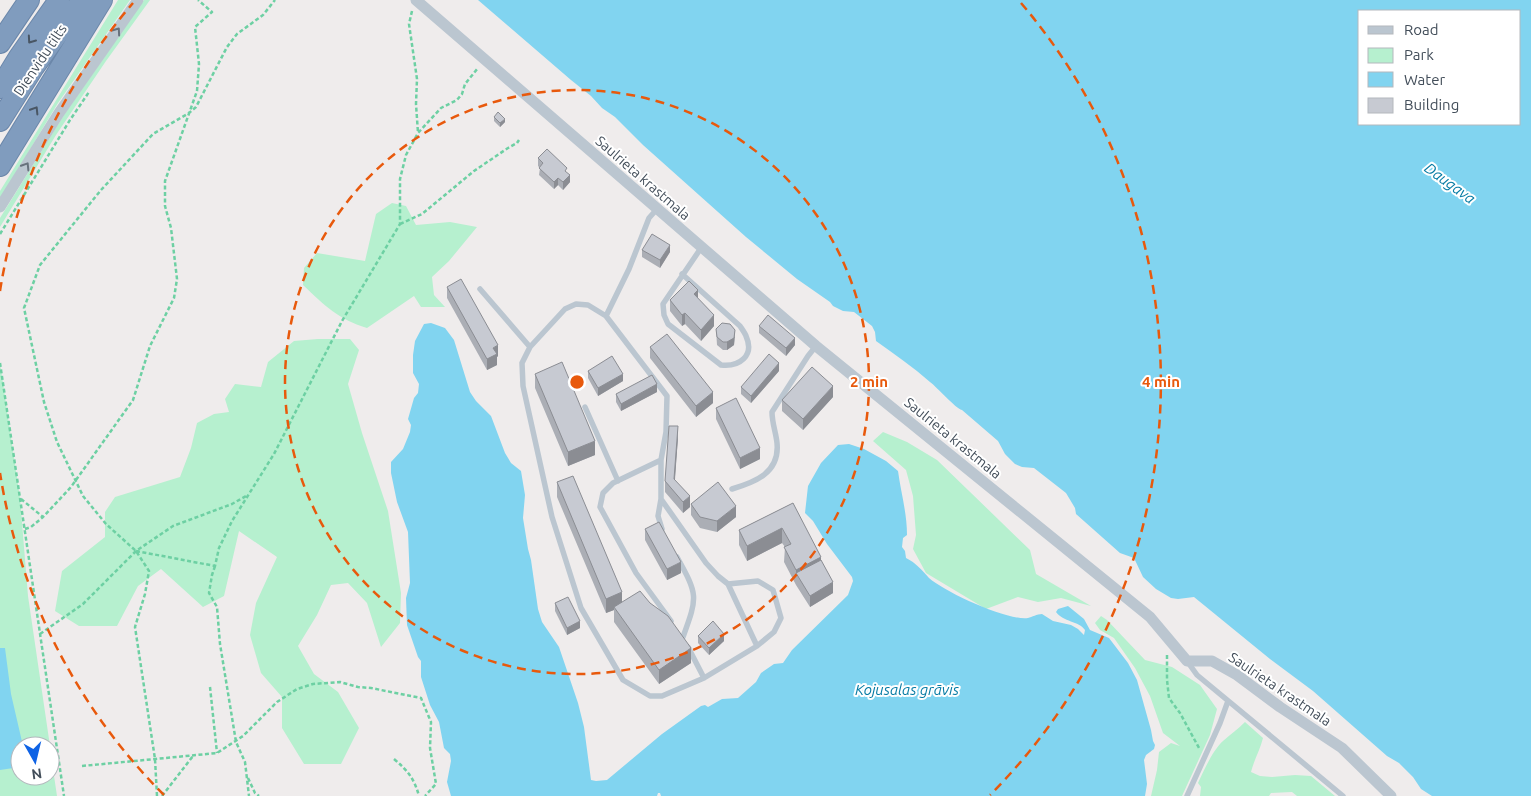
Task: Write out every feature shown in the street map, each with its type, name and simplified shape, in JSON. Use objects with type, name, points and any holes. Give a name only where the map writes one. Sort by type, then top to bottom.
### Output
[{"type":"highway","points":[[0,43],[29,0]]},
{"type":"highway","name":"Dienvidu tilts","points":[[0,88],[59,0]]},
{"type":"highway","name":"Dienvidu tilts","points":[[0,121],[34,67],[82,0]]},
{"type":"highway","points":[[0,166],[102,0]]},
{"type":"street","points":[[0,207],[59,113],[138,0]]},
{"type":"street","name":"Saulrieta krastmala","points":[[418,1],[816,346],[1150,617],[1187,661],[1212,661],[1236,675],[1342,748],[1392,796]]},
{"type":"lane","points":[[606,316],[629,269],[649,218],[656,209]]},
{"type":"lane","points":[[682,274],[740,326],[744,332],[747,337],[748,346],[746,356],[739,363],[731,366],[721,365],[668,324],[664,315],[663,304],[682,274],[701,248]]},
{"type":"lane","points":[[480,289],[530,347]]},
{"type":"lane","points":[[664,533],[658,516],[661,499],[661,460],[666,432],[667,396],[606,316],[588,305],[576,304],[565,309],[530,347],[522,363],[523,386],[552,517],[581,608],[623,680],[650,696],[662,696],[704,678],[757,646],[774,632],[781,618],[773,590],[758,581],[728,584]]},
{"type":"lane","points":[[732,488],[752,483],[766,473],[776,460],[777,444],[772,412],[816,346]]},
{"type":"lane","points":[[585,407],[618,481]]},
{"type":"lane","points":[[661,460],[613,484],[603,493],[600,507],[636,573],[683,636],[704,678]]},
{"type":"lane","points":[[661,499],[706,562],[728,584],[757,646]]},
{"type":"lane","points":[[672,548],[694,591],[693,608],[683,636]]},
{"type":"lane","points":[[1187,661],[1197,675],[1343,796]]},
{"type":"lane","points":[[1187,796],[1228,701]]},
{"type":"path","points":[[25,529],[31,527],[43,517],[76,481],[133,400],[150,346],[174,298],[177,279],[171,228],[165,206],[165,181],[196,91],[199,64],[195,27],[212,12],[198,0]]},
{"type":"path","points":[[157,796],[155,759],[135,627],[145,594],[149,571],[136,551],[106,524],[83,496],[57,442],[44,402],[24,308],[40,265],[101,190],[153,134],[196,107],[227,47],[237,34],[263,15],[275,0]]},
{"type":"path","points":[[418,1],[410,14],[409,24],[417,78],[418,133]]},
{"type":"path","points":[[249,796],[245,762],[236,742],[220,644],[217,607],[209,593],[219,548],[246,496],[274,454],[342,321],[400,224],[400,179],[406,155],[418,133],[441,108],[457,100],[462,94],[465,84],[484,59]]},
{"type":"path","points":[[0,234],[70,120],[92,88]]},
{"type":"path","points":[[400,224],[422,214],[474,172],[519,140]]},
{"type":"path","points":[[0,363],[64,796]]},
{"type":"path","points":[[40,634],[83,604],[136,551],[173,526],[232,504],[246,496]]},
{"type":"path","points":[[20,498],[43,517]]},
{"type":"path","points":[[136,551],[215,566]]},
{"type":"path","points":[[1168,638],[1168,698],[1180,714],[1205,757]]},
{"type":"path","points":[[82,766],[218,753],[236,742],[277,702],[297,689],[313,684],[340,682],[421,698],[431,722],[430,748],[436,778],[436,784],[424,796]]},
{"type":"path","points":[[210,686],[218,753]]},
{"type":"path","points":[[162,796],[193,755]]},
{"type":"path","points":[[394,759],[409,773],[416,785],[418,796]]},
{"type":"path","points":[[247,777],[255,793],[259,796]]},
{"type":"green space","points":[[118,0],[130,0],[58,103],[0,199],[0,191]]},
{"type":"green space","points":[[144,0],[150,0],[56,135],[0,227],[0,218],[64,115]]},
{"type":"green space","points":[[392,203],[406,206],[416,225],[450,222],[477,227],[449,261],[432,277],[434,295],[445,307],[421,307],[414,296],[367,328],[340,316],[311,293],[303,285],[304,268],[317,253],[365,261],[376,214]]},
{"type":"green space","points":[[350,339],[359,350],[348,384],[388,511],[401,593],[400,623],[381,647],[367,603],[348,583],[331,585],[317,615],[298,646],[314,674],[338,692],[359,728],[341,764],[304,764],[282,728],[282,697],[261,673],[250,635],[256,603],[277,557],[239,531],[224,596],[203,607],[161,569],[138,586],[117,626],[79,626],[55,611],[62,571],[105,537],[105,512],[115,497],[180,477],[191,448],[197,423],[214,414],[229,412],[225,399],[235,384],[261,387],[268,362],[294,341]]},
{"type":"green space","points":[[0,363],[20,498],[28,596],[49,736],[10,736],[10,786],[56,786],[57,796],[0,796]]},
{"type":"green space","points":[[883,432],[907,442],[937,460],[1030,550],[1036,574],[1091,606],[1061,598],[1038,602],[1018,597],[986,609],[926,573],[913,549],[916,535],[913,496],[906,470],[873,441]]},
{"type":"green space","points":[[1101,616],[1145,660],[1172,667],[1200,685],[1217,709],[1210,735],[1182,796],[1151,796],[1159,752],[1171,743],[1180,746],[1163,733],[1150,696],[1135,668],[1114,638],[1100,630],[1095,623]]},
{"type":"green space","points":[[1245,722],[1263,738],[1251,772],[1260,776],[1272,777],[1311,776],[1335,796],[1297,796],[1292,792],[1271,793],[1269,796],[1200,796],[1201,787],[1198,783],[1212,755],[1223,741]]},
{"type":"water","name":"Daugava","points":[[478,0],[1531,0],[1531,796],[1432,796],[1421,789],[1413,777],[1399,763],[1387,756],[1313,691],[1270,659],[1194,597],[1171,598],[1156,589],[1143,577],[1134,558],[1120,553],[1076,514],[1075,508],[1066,493],[1034,468],[1015,464],[1005,454],[998,441],[955,406],[924,376],[876,341],[872,326],[854,312],[843,311],[833,306],[797,279],[746,237],[591,96]]},
{"type":"water","name":"Kojusalas grāvis","points":[[431,323],[445,328],[454,340],[470,392],[491,416],[505,453],[511,463],[521,471],[525,495],[523,518],[538,609],[542,622],[559,647],[578,703],[584,727],[591,780],[607,780],[662,734],[701,706],[705,705],[708,707],[722,699],[738,698],[756,682],[761,673],[774,664],[783,663],[792,650],[848,595],[853,581],[852,577],[827,544],[813,521],[805,513],[808,486],[821,463],[838,445],[849,444],[864,449],[886,461],[898,471],[907,527],[907,535],[903,538],[902,547],[906,558],[916,564],[937,584],[962,598],[1006,615],[1028,618],[1042,614],[1053,621],[1071,625],[1084,635],[1085,630],[1082,627],[1063,618],[1056,612],[1058,609],[1068,606],[1084,619],[1090,630],[1109,638],[1128,663],[1137,680],[1155,745],[1154,749],[1146,755],[1144,760],[1147,784],[1145,796],[661,796],[658,793],[657,796],[451,796],[447,782],[451,761],[450,754],[444,748],[439,722],[430,705],[421,677],[421,661],[407,625],[406,598],[410,583],[408,532],[397,502],[391,473],[391,462],[403,449],[410,432],[411,425],[408,419],[414,398],[418,393],[419,384],[413,373],[415,341],[424,324]]},
{"type":"water","points":[[0,648],[5,648],[11,694],[21,736],[10,736],[10,768],[0,770]]},
{"type":"building","points":[[498,112],[505,119],[500,123],[494,117]]},
{"type":"building","points":[[547,149],[567,168],[565,171],[570,175],[563,182],[558,178],[554,182],[539,168],[543,163],[538,158]]},
{"type":"building","points":[[652,234],[670,245],[660,260],[642,250]]},
{"type":"building","points":[[461,279],[498,345],[493,348],[497,354],[487,359],[447,287]]},
{"type":"building","points":[[689,281],[698,290],[694,294],[714,315],[701,330],[685,313],[682,315],[670,300]]},
{"type":"building","points":[[768,315],[795,338],[786,348],[759,326]]},
{"type":"building","points":[[722,323],[730,324],[735,330],[734,338],[727,342],[723,342],[717,337],[716,329]]},
{"type":"building","points":[[667,334],[713,392],[696,406],[650,347]]},
{"type":"building","points":[[769,354],[779,363],[751,396],[741,387]]},
{"type":"building","points":[[612,356],[623,374],[598,388],[588,371]]},
{"type":"building","points":[[562,362],[595,441],[568,452],[535,374]]},
{"type":"building","points":[[812,367],[833,386],[803,419],[782,400]]},
{"type":"building","points":[[652,375],[657,384],[621,404],[616,394]]},
{"type":"building","points":[[736,398],[760,448],[740,458],[716,408]]},
{"type":"building","points":[[669,426],[678,426],[674,479],[690,496],[683,502],[665,481]]},
{"type":"building","points":[[573,476],[622,592],[606,599],[557,482]]},
{"type":"building","points":[[718,482],[736,506],[717,521],[700,517],[691,504]]},
{"type":"building","points":[[793,503],[821,557],[796,570],[784,547],[791,544],[782,528],[747,546],[739,530]]},
{"type":"building","points":[[659,522],[681,562],[667,569],[645,529]]},
{"type":"building","points":[[821,560],[833,582],[810,596],[796,573]]},
{"type":"building","points":[[640,591],[650,603],[668,616],[691,648],[659,670],[614,607]]},
{"type":"building","points":[[568,597],[580,621],[567,628],[555,603]]},
{"type":"building","points":[[713,621],[724,634],[709,648],[698,636]]}]
